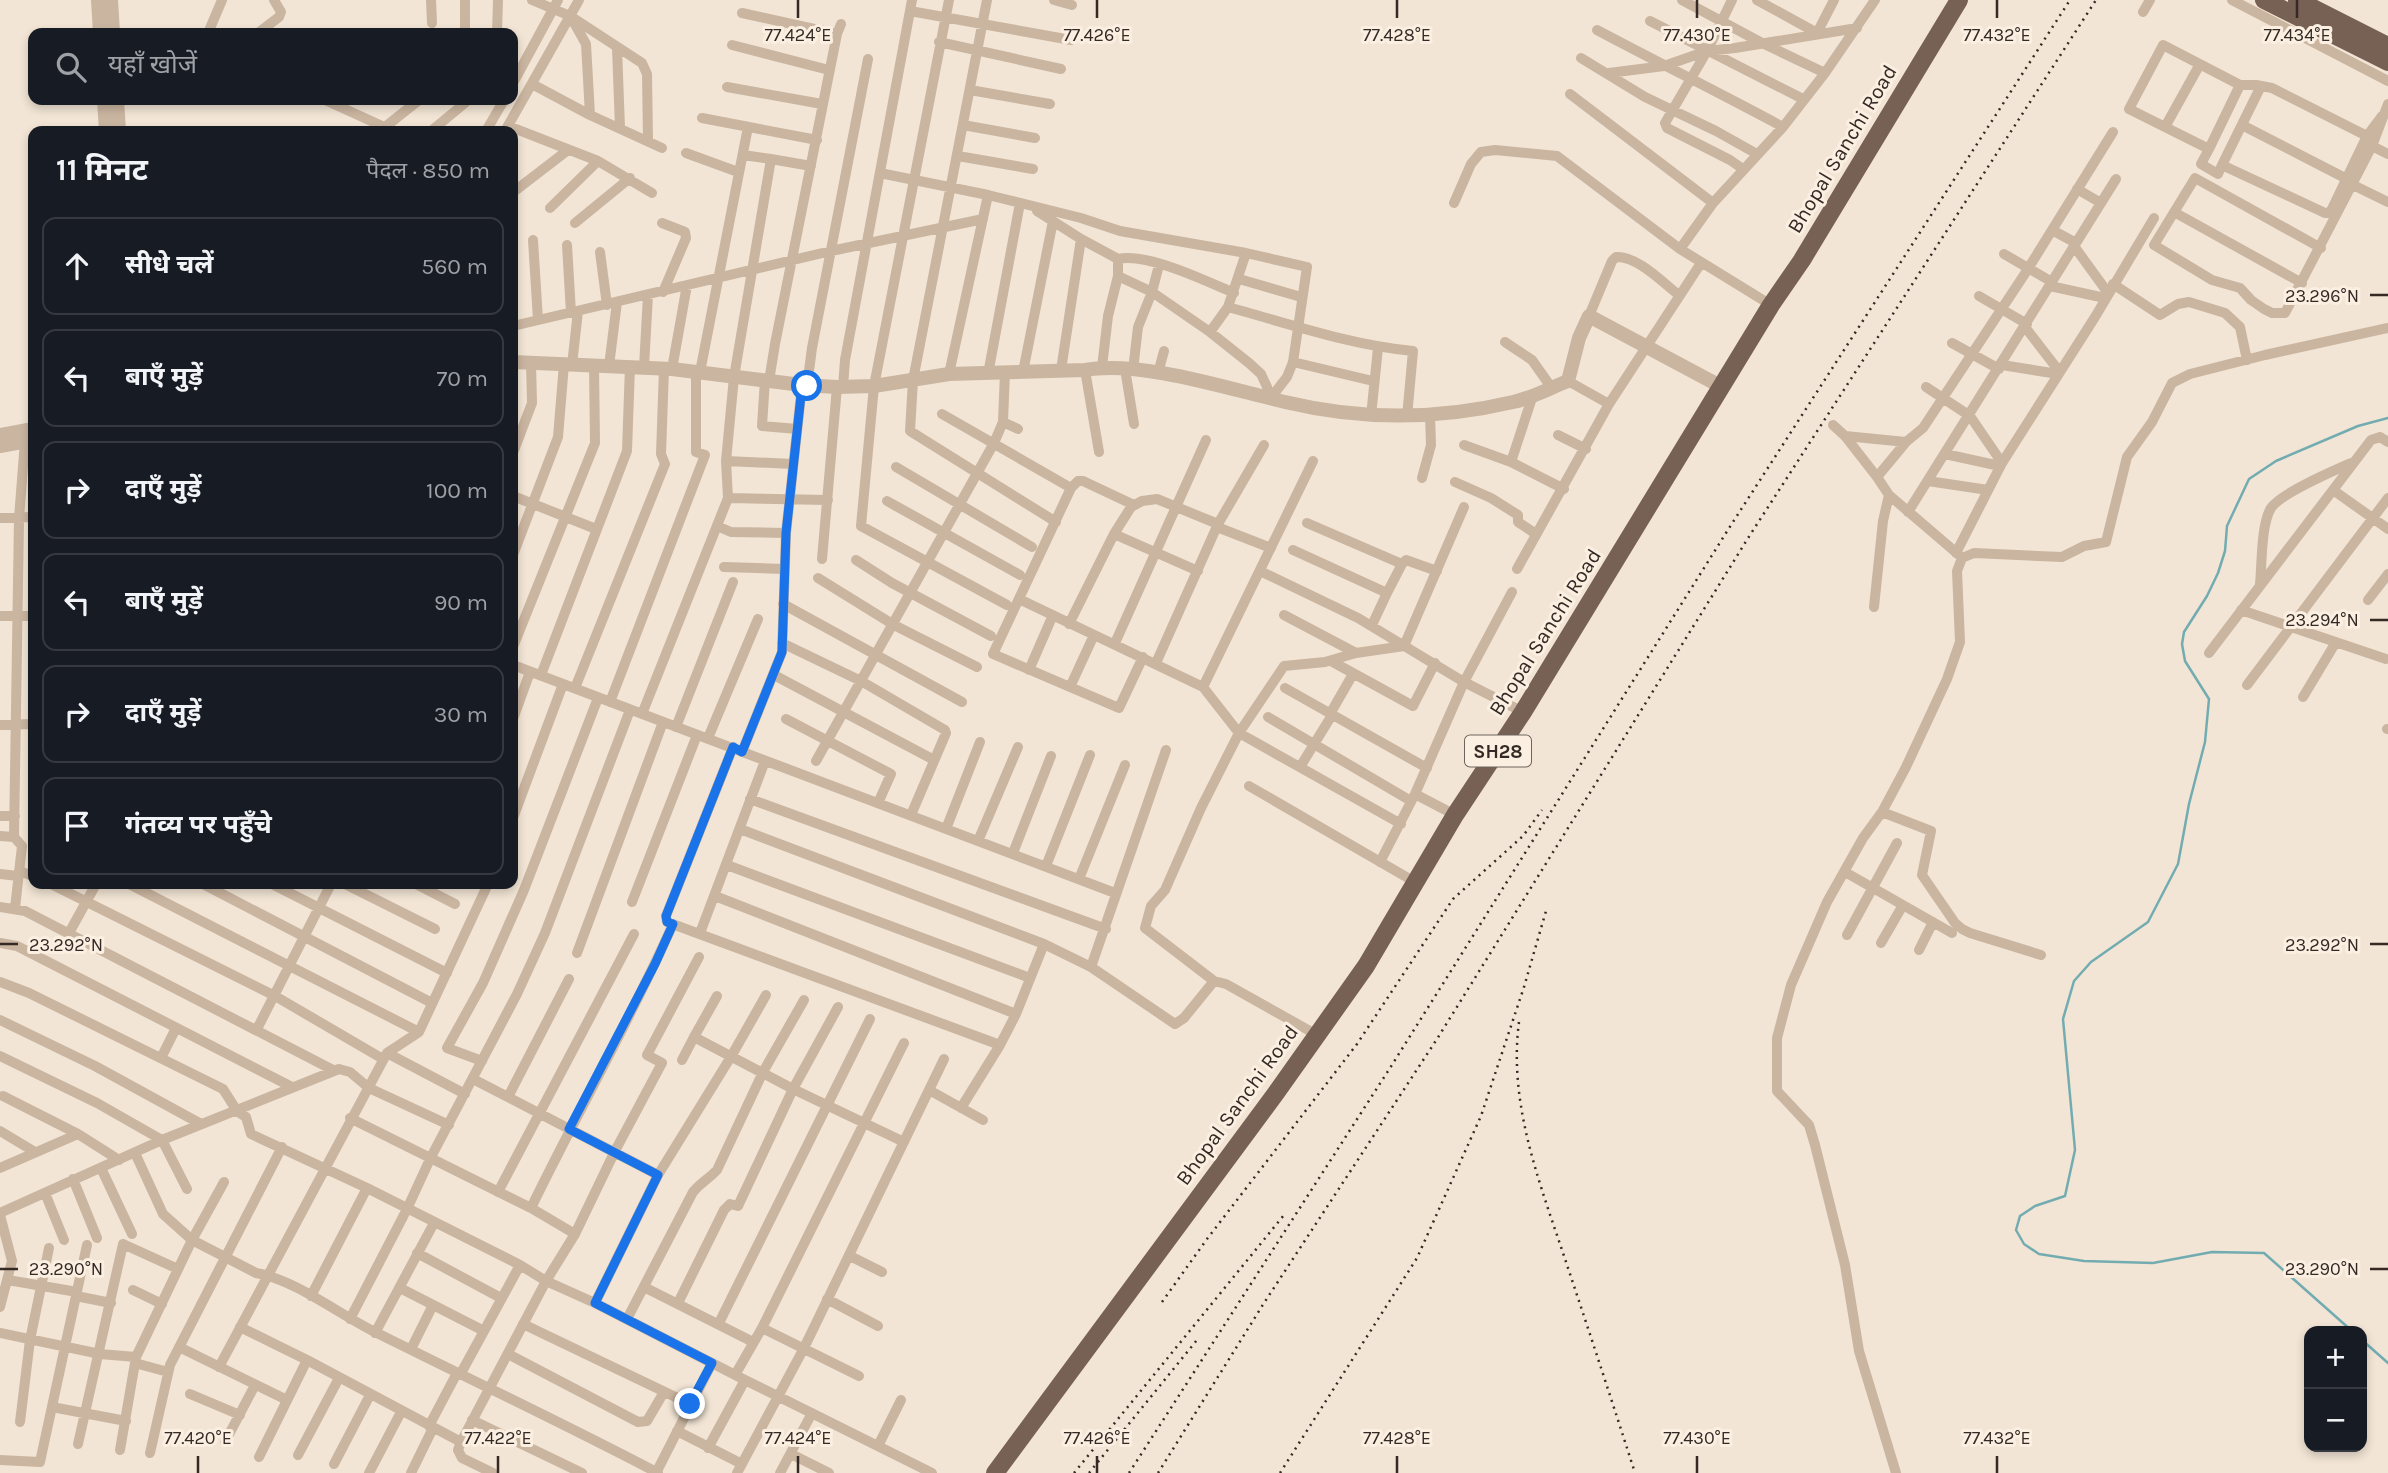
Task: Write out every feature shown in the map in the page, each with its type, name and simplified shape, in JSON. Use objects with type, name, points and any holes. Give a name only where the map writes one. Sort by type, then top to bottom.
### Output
[{"type":"main road","name":"Bhopal Sanchi Road","points":[[995,1473],[1366,966],[1455,816],[1523,712],[1959,0]]},
{"type":"main road","points":[[2264,0],[2388,62]]},
{"type":"main road","points":[[2297,0],[2388,46]]},
{"type":"street","points":[[98,0],[100,28]]},
{"type":"street","points":[[111,0],[113,28]]},
{"type":"street","points":[[210,28],[222,0]]},
{"type":"street","points":[[265,28],[279,17],[281,12],[274,0]]},
{"type":"street","points":[[431,0],[432,23]]},
{"type":"street","points":[[465,0],[465,28]]},
{"type":"street","points":[[498,0],[498,28]]},
{"type":"street","points":[[532,0],[555,5],[642,63],[647,74],[648,141]]},
{"type":"street","points":[[509,126],[579,0]]},
{"type":"street","points":[[949,0],[874,386],[861,526],[1007,605]]},
{"type":"street","points":[[987,0],[914,380],[909,431],[1056,522]]},
{"type":"street","points":[[1054,0],[1072,5]]},
{"type":"street","points":[[1682,0],[1825,73]]},
{"type":"street","points":[[1732,0],[1707,51],[1665,123],[1667,128],[1744,169]]},
{"type":"street","points":[[1757,0],[1817,33]]},
{"type":"street","points":[[1817,33],[1834,0]]},
{"type":"street","points":[[1680,248],[1713,203],[1783,127],[1825,73],[1875,0]]},
{"type":"street","points":[[2143,12],[2150,0]]},
{"type":"street","points":[[2232,0],[2388,81]]},
{"type":"street","points":[[518,74],[555,5]]},
{"type":"street","points":[[822,559],[840,387],[911,6],[945,16],[1071,40]]},
{"type":"street","points":[[742,13],[839,29],[767,380],[762,426],[797,429]]},
{"type":"street","points":[[570,16],[586,44],[590,115]]},
{"type":"street","points":[[1650,21],[1803,99]]},
{"type":"street","points":[[1609,74],[1664,66],[1707,51],[1857,28]]},
{"type":"street","points":[[1597,30],[1783,127]]},
{"type":"street","points":[[940,42],[1061,69]]},
{"type":"street","points":[[732,45],[829,70]]},
{"type":"street","points":[[2209,149],[2129,109],[2163,45],[2241,85],[2272,88],[2370,141],[2388,154]]},
{"type":"street","points":[[617,48],[620,128]]},
{"type":"street","points":[[1581,58],[1645,96],[1757,154]]},
{"type":"street","points":[[868,59],[797,429],[786,533],[782,643],[774,675],[738,750],[666,916],[667,922],[1000,1045]]},
{"type":"street","points":[[2165,127],[2200,64]]},
{"type":"street","points":[[532,84],[590,115],[662,148]]},
{"type":"street","points":[[2241,85],[2201,164],[2218,174],[2261,86]]},
{"type":"street","points":[[727,87],[822,104]]},
{"type":"street","points":[[970,90],[1050,104]]},
{"type":"street","points":[[1570,94],[1713,203]]},
{"type":"street","points":[[1638,107],[1645,96]]},
{"type":"street","points":[[2321,248],[2195,178],[2154,245],[2212,280],[2241,288],[2250,300],[2264,309],[2278,314],[2286,313],[2321,248],[2388,104]]},
{"type":"street","points":[[104,105],[106,126]]},
{"type":"street","points":[[117,105],[119,126]]},
{"type":"street","points":[[336,105],[382,126]]},
{"type":"street","points":[[392,126],[414,105]]},
{"type":"street","points":[[437,126],[464,105]]},
{"type":"street","points":[[489,126],[500,105]]},
{"type":"street","points":[[702,118],[817,140]]},
{"type":"street","points":[[963,125],[1035,138]]},
{"type":"street","points":[[2242,125],[2388,202]]},
{"type":"street","points":[[610,702],[705,455],[696,452],[698,371],[748,127]]},
{"type":"street","points":[[1877,477],[1906,442],[1923,428],[2113,132]]},
{"type":"street","points":[[518,133],[598,161],[652,192]]},
{"type":"street","points":[[518,188],[568,150]]},
{"type":"street","points":[[1454,203],[1471,163],[1481,152],[1495,150],[1557,156],[1701,263],[1771,305]]},
{"type":"street","points":[[686,153],[738,172]]},
{"type":"street","points":[[743,155],[811,166]]},
{"type":"street","points":[[958,156],[1033,169]]},
{"type":"street","points":[[642,714],[728,498],[726,461],[734,377],[771,159]]},
{"type":"street","points":[[550,208],[598,161]]},
{"type":"street","points":[[2222,165],[2325,214],[2329,213],[2350,182]]},
{"type":"street","points":[[880,173],[1020,203],[1118,259],[1136,257],[1234,292]]},
{"type":"street","points":[[575,223],[630,178]]},
{"type":"street","points":[[1909,512],[2116,179]]},
{"type":"street","points":[[2077,189],[2101,203]]},
{"type":"street","points":[[949,374],[988,195]]},
{"type":"street","points":[[988,374],[1020,203]]},
{"type":"street","points":[[1032,208],[1081,218],[1120,231],[1246,253],[1307,267],[1293,362],[1287,377],[1270,399]]},
{"type":"street","points":[[2174,212],[2302,284]]},
{"type":"street","points":[[1896,1473],[1859,1351],[1845,1265],[1809,1125],[1777,1091],[1777,1038],[1791,985],[1827,902],[1863,838],[1882,812],[1947,679],[1960,642],[1957,571],[1959,556],[1988,490],[2154,218]]},
{"type":"street","points":[[518,325],[831,251],[983,219]]},
{"type":"street","points":[[1023,372],[1053,221]]},
{"type":"street","points":[[662,223],[685,232],[686,238],[663,292]]},
{"type":"street","points":[[2052,230],[2075,245],[2109,292]]},
{"type":"street","points":[[1061,370],[1081,239]]},
{"type":"street","points":[[533,240],[538,320]]},
{"type":"street","points":[[518,542],[558,437],[574,312],[567,246]]},
{"type":"street","points":[[518,634],[595,443],[601,366],[612,303],[600,252]]},
{"type":"street","points":[[1210,332],[1228,307],[1246,253]]},
{"type":"street","points":[[2004,254],[2051,284],[2109,292],[2158,315],[2165,314],[2178,304],[2189,302],[2225,313],[2240,327],[2247,360]]},
{"type":"street","points":[[1568,381],[1579,338],[1616,257],[1627,259],[1643,268],[1679,295]]},
{"type":"street","points":[[1102,367],[1108,316],[1118,276],[1118,259]]},
{"type":"street","points":[[1517,569],[1609,404],[1701,263]]},
{"type":"street","points":[[1134,424],[1129,369],[1138,327],[1159,265]]},
{"type":"street","points":[[1118,276],[1152,292],[1210,332],[1261,374],[1268,387],[1270,399]]},
{"type":"street","points":[[1238,279],[1301,297]]},
{"type":"street","points":[[575,688],[665,464],[661,454],[668,369],[687,285]]},
{"type":"street","points":[[518,709],[536,674],[626,451],[648,295]]},
{"type":"street","points":[[1979,296],[2026,326],[2059,372]]},
{"type":"street","points":[[1228,307],[1378,348],[1413,351],[1407,417]]},
{"type":"street","points":[[1589,316],[1646,344],[1722,387]]},
{"type":"street","points":[[1959,556],[1974,553],[2062,558],[2084,546],[2106,542],[2127,457],[2152,422],[2172,383],[2190,374],[2388,328]]},
{"type":"street","points":[[1505,342],[1532,360],[1551,387]]},
{"type":"street","points":[[1952,343],[2000,367],[2059,372]]},
{"type":"street","points":[[1371,416],[1378,348]]},
{"type":"street","points":[[1158,373],[1164,351]]},
{"type":"street","points":[[518,362],[698,371],[804,386],[840,387],[874,386],[949,374],[1085,370],[1102,367],[1158,373],[1270,399],[1371,416],[1407,417],[1514,402],[1568,381],[1609,404]]},
{"type":"street","points":[[1293,362],[1373,381]]},
{"type":"street","points":[[518,441],[532,406],[531,363]]},
{"type":"street","points":[[1085,370],[1099,453]]},
{"type":"street","points":[[816,761],[994,443],[1003,422],[1004,372]]},
{"type":"street","points":[[1926,387],[1970,415],[2001,465]]},
{"type":"street","points":[[1511,462],[1533,395]]},
{"type":"street","points":[[1422,478],[1442,413]]},
{"type":"street","points":[[942,414],[1071,488]]},
{"type":"street","points":[[1003,422],[1018,429]]},
{"type":"street","points":[[1833,425],[1845,436],[1889,495],[1959,556]]},
{"type":"street","points":[[0,435],[28,437]]},
{"type":"street","points":[[1558,435],[1586,449]]},
{"type":"street","points":[[1845,436],[1906,442]]},
{"type":"street","points":[[2209,653],[2371,440],[2381,437],[2388,442]]},
{"type":"street","points":[[0,446],[28,438]]},
{"type":"street","points":[[1115,643],[1206,440]]},
{"type":"street","points":[[1156,663],[1218,526],[1264,445]]},
{"type":"street","points":[[1464,445],[1511,462],[1564,489]]},
{"type":"street","points":[[14,837],[19,518],[28,452]]},
{"type":"street","points":[[1945,454],[2001,465]]},
{"type":"street","points":[[726,461],[793,464]]},
{"type":"street","points":[[1203,687],[1313,461]]},
{"type":"street","points":[[2260,586],[2266,525],[2271,508],[2286,496],[2355,461]]},
{"type":"street","points":[[896,467],[1032,547]]},
{"type":"street","points":[[1134,505],[1083,481],[1077,481],[1071,488],[993,653],[1119,708],[1143,657]]},
{"type":"street","points":[[1928,481],[1988,490]]},
{"type":"street","points":[[1455,482],[1491,498],[1518,515],[1518,522],[1536,534]]},
{"type":"street","points":[[2333,490],[2388,529]]},
{"type":"street","points":[[1874,607],[1883,521],[1889,495]]},
{"type":"street","points":[[518,498],[596,529]]},
{"type":"street","points":[[728,498],[828,500]]},
{"type":"street","points":[[2247,685],[2388,498]]},
{"type":"street","points":[[1069,624],[1114,534],[1134,505],[1142,500],[1157,499],[1271,548]]},
{"type":"street","points":[[887,502],[1020,575]]},
{"type":"street","points":[[1404,646],[1464,507]]},
{"type":"street","points":[[0,517],[28,517]]},
{"type":"street","points":[[1307,523],[1402,564]]},
{"type":"street","points":[[717,526],[732,532],[786,533]]},
{"type":"street","points":[[1114,534],[1198,571]]},
{"type":"street","points":[[1293,550],[1387,593]]},
{"type":"street","points":[[856,560],[910,593],[991,636]]},
{"type":"street","points":[[1372,625],[1406,560],[1437,571]]},
{"type":"street","points":[[724,567],[784,569]]},
{"type":"street","points":[[1260,571],[1372,625],[1464,682],[1523,712]]},
{"type":"street","points":[[2368,600],[2388,574]]},
{"type":"street","points":[[818,578],[894,625],[977,667]]},
{"type":"street","points":[[676,727],[733,582]]},
{"type":"street","points":[[1380,862],[1401,824],[1464,682],[1512,592]]},
{"type":"street","points":[[1019,599],[1203,687],[1238,733],[1401,824]]},
{"type":"street","points":[[783,604],[962,702]]},
{"type":"street","points":[[2241,610],[2387,658]]},
{"type":"street","points":[[1029,670],[1053,615]]},
{"type":"street","points":[[1284,615],[1356,653]]},
{"type":"street","points":[[0,616],[28,616]]},
{"type":"street","points":[[632,902],[703,736],[758,619]]},
{"type":"street","points":[[1070,687],[1094,635]]},
{"type":"street","points":[[2303,697],[2336,642]]},
{"type":"street","points":[[782,643],[861,681],[945,730],[911,816]]},
{"type":"street","points":[[1317,1035],[1226,984],[1214,981],[1145,928],[1151,906],[1165,890],[1238,733],[1284,666],[1331,661],[1356,653],[1404,646]]},
{"type":"street","points":[[1331,661],[1413,706],[1435,663]]},
{"type":"street","points":[[518,667],[1115,893]]},
{"type":"street","points":[[1300,767],[1353,674]]},
{"type":"street","points":[[774,675],[934,760]]},
{"type":"street","points":[[518,805],[563,684]]},
{"type":"street","points":[[1285,688],[1427,768]]},
{"type":"street","points":[[482,1061],[447,1048],[483,983],[524,890],[598,698]]},
{"type":"street","points":[[350,1319],[517,994],[545,933],[630,710]]},
{"type":"street","points":[[1268,718],[1413,797],[1455,816]]},
{"type":"street","points":[[786,719],[891,774],[878,803]]},
{"type":"street","points":[[577,953],[663,723]]},
{"type":"street","points":[[0,725],[28,724]]},
{"type":"street","points":[[946,829],[980,742]]},
{"type":"street","points":[[978,841],[1018,747]]},
{"type":"street","points":[[1091,967],[1166,750]]},
{"type":"street","points":[[1046,866],[1090,755]]},
{"type":"street","points":[[1013,853],[1051,756]]},
{"type":"street","points":[[701,933],[765,761]]},
{"type":"street","points":[[1079,879],[1125,765]]},
{"type":"street","points":[[1249,786],[1415,882]]},
{"type":"street","points":[[751,799],[1106,929]]},
{"type":"street","points":[[1882,812],[1931,831],[1922,875],[1955,923],[1970,933],[2040,955]]},
{"type":"street","points":[[0,816],[15,816]]},
{"type":"street","points":[[740,829],[1044,944],[1091,967],[1175,1024],[1184,1018],[1214,981]]},
{"type":"street","points":[[0,836],[14,837],[22,846],[15,908]]},
{"type":"street","points":[[1847,935],[1897,843]]},
{"type":"street","points":[[727,865],[1030,978]]},
{"type":"street","points":[[1845,872],[1952,933]]},
{"type":"street","points":[[0,874],[28,875]]},
{"type":"street","points":[[61,889],[275,996],[385,1056],[465,1094]]},
{"type":"street","points":[[69,933],[93,889]]},
{"type":"street","points":[[139,889],[419,1032]]},
{"type":"street","points":[[212,889],[432,1003]]},
{"type":"street","points":[[282,889],[447,973]]},
{"type":"street","points":[[257,1030],[328,889]]},
{"type":"street","points":[[355,889],[435,929]]},
{"type":"street","points":[[426,889],[455,904]]},
{"type":"street","points":[[219,1367],[385,1056],[419,1032],[486,889]]},
{"type":"street","points":[[715,897],[1016,1014]]},
{"type":"street","points":[[1881,943],[1903,905]]},
{"type":"street","points":[[0,907],[25,911],[333,1070]]},
{"type":"street","points":[[1919,950],[1933,922]]},
{"type":"street","points":[[531,1208],[673,924]]},
{"type":"street","points":[[498,1192],[634,934]]},
{"type":"street","points":[[0,943],[16,946],[292,1087]]},
{"type":"street","points":[[961,1108],[1016,1014],[1044,944]]},
{"type":"street","points":[[493,1473],[462,1458],[458,1450],[461,1442],[546,1281],[575,1234],[662,1063],[647,1055],[699,957]]},
{"type":"street","points":[[508,1097],[569,979]]},
{"type":"street","points":[[0,984],[29,993],[223,1089],[237,1111],[246,1117],[251,1135],[324,1167],[932,1473]]},
{"type":"street","points":[[595,1303],[658,1175],[766,995]]},
{"type":"street","points":[[682,1060],[717,996]]},
{"type":"street","points":[[627,1319],[693,1192],[703,1180],[717,1171],[763,1072],[804,1000]]},
{"type":"street","points":[[678,1303],[724,1210],[730,1204],[738,1206],[793,1089],[838,1007]]},
{"type":"street","points":[[719,1323],[870,1019]]},
{"type":"street","points":[[0,1020],[95,1066],[201,1124]]},
{"type":"street","points":[[161,1058],[176,1028]]},
{"type":"street","points":[[694,1037],[793,1089],[904,1142]]},
{"type":"street","points":[[708,1448],[740,1378],[753,1342],[904,1043]]},
{"type":"street","points":[[0,1056],[97,1103],[162,1140],[187,1188]]},
{"type":"street","points":[[677,1431],[739,1469],[804,1349],[944,1059]]},
{"type":"street","points":[[0,1307],[12,1261],[0,1214],[162,1140],[333,1070],[350,1072],[369,1088],[449,1125]]},
{"type":"street","points":[[473,1079],[658,1175]]},
{"type":"street","points":[[929,1090],[983,1120]]},
{"type":"street","points":[[3,1096],[78,1134],[119,1160]]},
{"type":"street","points":[[350,1118],[531,1208],[575,1234]]},
{"type":"street","points":[[0,1130],[35,1152]]},
{"type":"street","points":[[0,1168],[78,1134]]},
{"type":"street","points":[[150,1453],[168,1371],[282,1147]]},
{"type":"street","points":[[135,1153],[163,1214],[192,1240],[256,1273],[267,1275],[311,1296],[375,1333],[491,1388],[657,1473],[712,1363]]},
{"type":"street","points":[[101,1168],[132,1234]]},
{"type":"street","points":[[73,1180],[97,1237]]},
{"type":"street","points":[[120,1450],[136,1360],[192,1240],[224,1182]]},
{"type":"street","points":[[311,1296],[366,1188]]},
{"type":"street","points":[[45,1193],[64,1240]]},
{"type":"street","points":[[375,1333],[434,1223]]},
{"type":"street","points":[[78,1444],[123,1244],[178,1269]]},
{"type":"street","points":[[0,1461],[39,1468],[87,1245]]},
{"type":"street","points":[[20,1422],[30,1340],[49,1248]]},
{"type":"street","points":[[417,1253],[501,1298]]},
{"type":"street","points":[[850,1255],[882,1272]]},
{"type":"street","points":[[411,1473],[431,1427],[520,1265]]},
{"type":"street","points":[[8,1280],[111,1303]]},
{"type":"street","points":[[644,1286],[753,1342]]},
{"type":"street","points":[[400,1288],[484,1331]]},
{"type":"street","points":[[133,1290],[162,1304]]},
{"type":"street","points":[[827,1299],[878,1326]]},
{"type":"street","points":[[411,1349],[433,1305]]},
{"type":"street","points":[[523,1324],[690,1404]]},
{"type":"street","points":[[240,1327],[461,1442]]},
{"type":"street","points":[[762,1328],[859,1376]]},
{"type":"street","points":[[0,1333],[136,1360],[168,1371]]},
{"type":"street","points":[[179,1347],[287,1400]]},
{"type":"street","points":[[508,1353],[638,1422],[647,1421],[664,1392]]},
{"type":"street","points":[[259,1457],[307,1360]]},
{"type":"street","points":[[298,1455],[339,1378]]},
{"type":"street","points":[[225,1443],[255,1385]]},
{"type":"street","points":[[190,1394],[240,1415]]},
{"type":"street","points":[[334,1464],[370,1395]]},
{"type":"street","points":[[878,1446],[901,1400]]},
{"type":"street","points":[[52,1407],[126,1421]]},
{"type":"street","points":[[369,1473],[401,1412]]},
{"type":"street","points":[[780,1473],[812,1413]]},
{"type":"street","points":[[472,1420],[582,1473]]},
{"type":"street","points":[[791,1454],[829,1473]]},
{"type":"waterway","points":[[2346,1326],[2264,1253],[2212,1252],[2153,1263],[2084,1261],[2039,1254],[2024,1244],[2016,1230],[2020,1216],[2035,1206],[2065,1196],[2075,1150],[2063,1019],[2074,981],[2091,962],[2148,922],[2178,864],[2189,804],[2205,742],[2209,699],[2185,661],[2182,644],[2184,632],[2218,573],[2225,551],[2227,526],[2249,479],[2276,461],[2358,426],[2388,418]]},
{"type":"waterway","points":[[2367,1344],[2388,1363]]},
{"type":"railway","points":[[1129,1473],[1390,1068],[1731,525],[2070,0]]},
{"type":"railway","points":[[1158,1473],[1264,1303],[1437,1039],[1750,535],[2096,0]]},
{"type":"railway","points":[[1162,1302],[1357,1044],[1453,899],[1523,836],[1542,810]]},
{"type":"railway","points":[[1280,1473],[1417,1258],[1481,1116],[1546,911]]},
{"type":"railway","points":[[1519,1022],[1518,1084],[1529,1145],[1635,1473]]},
{"type":"railway","points":[[1074,1473],[1284,1215]]},
{"type":"railway","points":[[1089,1473],[1197,1340]]},
{"type":"route","points":[[690,1404],[712,1363],[595,1303],[658,1175],[569,1129],[673,924],[667,922],[666,916],[733,747],[742,752],[780,659],[789,498],[802,386],[807,386]]}]
